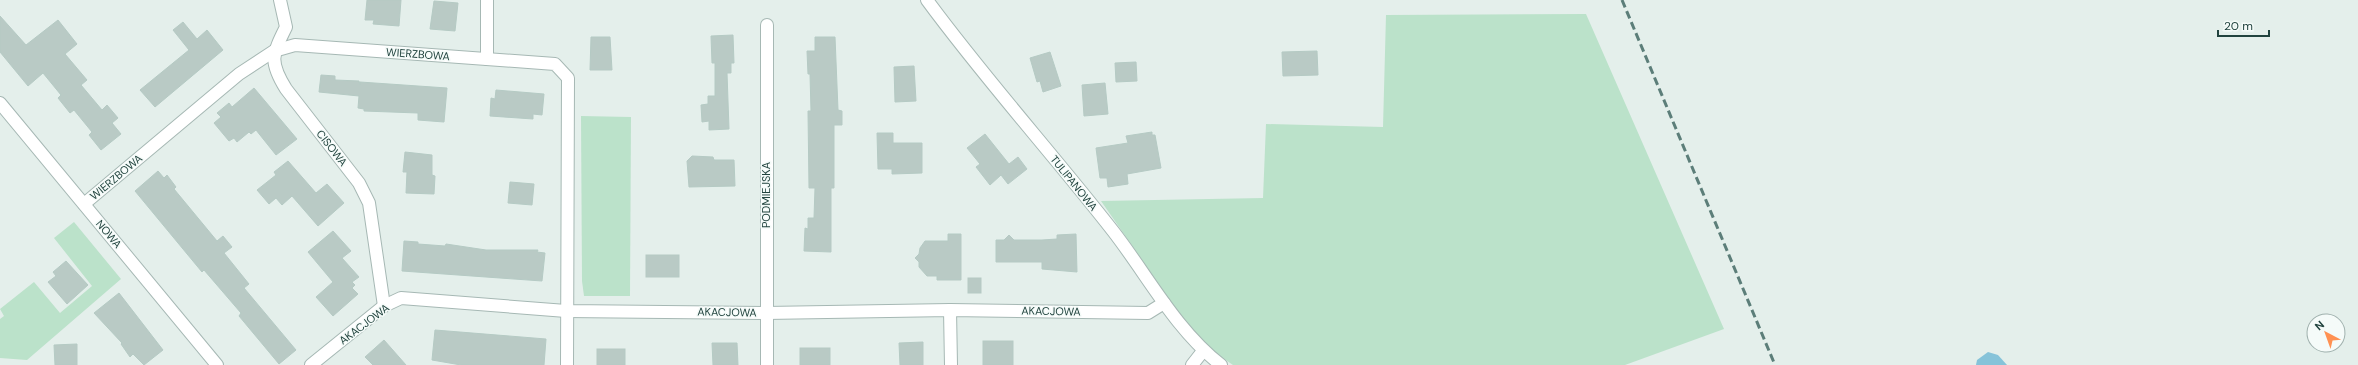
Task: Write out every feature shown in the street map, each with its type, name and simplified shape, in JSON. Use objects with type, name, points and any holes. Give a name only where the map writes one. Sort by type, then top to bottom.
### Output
[{"type":"street","points":[[274,51],[286,27],[280,0]]},
{"type":"street","points":[[487,0],[487,59]]},
{"type":"street","name":"TULIPANOWA","points":[[927,0],[1114,232],[1164,303],[1203,351],[1221,365]]},
{"type":"street","name":"PODMIEJSKA","points":[[767,25],[767,365]]},
{"type":"street","name":"WIERZBOWA","points":[[84,204],[239,74],[274,51],[295,45],[556,64],[568,78],[567,365]]},
{"type":"street","name":"CISOWA","points":[[274,51],[276,73],[286,89],[359,183],[369,203],[384,306]]},
{"type":"street","name":"NOWA","points":[[0,104],[217,365]]},
{"type":"street","name":"AKACJOWA","points":[[311,365],[384,306],[402,298],[566,311],[766,313],[950,310],[1148,313],[1164,303]]},
{"type":"street","points":[[950,310],[951,365]]},
{"type":"street","points":[[1192,365],[1203,351]]},
{"type":"green space","points":[[1586,14],[1724,329],[1625,365],[1233,365],[1199,342],[1101,201],[1263,198],[1266,124],[1383,127],[1386,15]]},
{"type":"green space","points":[[581,116],[631,117],[630,296],[584,296],[582,281]]},
{"type":"green space","points":[[74,222],[121,279],[27,360],[0,358],[0,319],[4,316],[0,309],[34,282],[60,313],[92,286],[54,238]]},
{"type":"water","points":[[1988,352],[1998,355],[2007,365],[1976,365],[1977,360]]},
{"type":"building","points":[[367,0],[401,0],[399,26],[373,24],[374,20],[365,20]]},
{"type":"building","points":[[434,1],[458,3],[455,31],[430,29]]},
{"type":"building","points":[[0,16],[26,45],[58,20],[77,44],[65,54],[87,80],[81,85],[102,110],[107,105],[118,118],[112,123],[121,134],[101,150],[89,135],[92,132],[74,110],[70,113],[58,98],[61,95],[43,73],[28,86],[0,52]]},
{"type":"building","points":[[183,22],[197,39],[207,30],[223,50],[155,107],[140,90],[189,50],[173,30]]},
{"type":"building","points":[[733,35],[734,63],[731,63],[731,73],[727,73],[729,129],[709,130],[709,121],[702,122],[701,105],[708,104],[708,96],[715,96],[715,63],[712,63],[711,36]]},
{"type":"building","points":[[591,37],[610,37],[612,70],[590,70]]},
{"type":"building","points":[[815,37],[835,37],[838,110],[842,111],[842,125],[834,125],[834,188],[831,188],[831,252],[804,251],[805,228],[808,229],[808,218],[814,218],[815,188],[809,188],[808,111],[811,111],[810,74],[808,74],[807,51],[815,51]]},
{"type":"building","points":[[1317,51],[1318,75],[1283,76],[1282,52]]},
{"type":"building","points":[[1050,52],[1061,86],[1043,92],[1040,81],[1037,82],[1030,58]]},
{"type":"building","points":[[1136,62],[1137,81],[1116,82],[1115,63]]},
{"type":"building","points":[[914,66],[916,101],[895,102],[894,67]]},
{"type":"building","points":[[321,75],[335,76],[335,80],[359,81],[360,85],[360,82],[447,88],[444,122],[418,120],[418,113],[364,111],[364,109],[358,108],[359,96],[319,92]]},
{"type":"building","points":[[1105,83],[1108,114],[1084,116],[1082,85]]},
{"type":"building","points":[[254,88],[297,139],[276,155],[256,130],[251,134],[249,132],[237,142],[234,138],[229,141],[214,123],[221,117],[217,113],[229,103],[232,107]]},
{"type":"building","points":[[496,90],[544,94],[542,115],[533,114],[533,119],[490,116],[491,98],[495,99]]},
{"type":"building","points":[[1152,132],[1152,135],[1155,135],[1161,168],[1127,174],[1128,184],[1108,187],[1107,178],[1100,178],[1096,148],[1128,143],[1126,136]]},
{"type":"building","points":[[877,133],[893,133],[893,143],[922,143],[922,173],[892,174],[892,169],[878,169]]},
{"type":"building","points":[[985,134],[1009,164],[1018,157],[1027,169],[1008,184],[1001,175],[990,185],[976,167],[980,164],[967,148]]},
{"type":"building","points":[[405,152],[432,155],[432,175],[435,176],[434,194],[406,193],[407,172],[403,172]]},
{"type":"building","points":[[692,156],[713,157],[714,160],[734,160],[735,186],[689,187],[687,161]]},
{"type":"building","points":[[288,161],[316,193],[327,184],[344,203],[318,226],[292,196],[282,205],[276,198],[269,204],[257,190],[276,175],[274,172]]},
{"type":"building","points":[[158,171],[164,178],[167,175],[176,187],[174,189],[217,241],[223,236],[232,247],[224,253],[249,284],[244,288],[296,350],[279,364],[239,316],[241,313],[204,270],[202,272],[135,191]]},
{"type":"building","points":[[510,182],[534,184],[532,205],[508,203]]},
{"type":"building","points":[[333,231],[351,251],[342,258],[359,277],[352,282],[355,285],[352,288],[358,294],[333,316],[316,297],[333,282],[308,252]]},
{"type":"building","points":[[948,234],[961,234],[961,280],[937,280],[937,276],[927,276],[919,267],[919,262],[915,258],[919,254],[920,248],[925,241],[948,241]]},
{"type":"building","points":[[1076,234],[1077,272],[1042,269],[1042,262],[996,262],[996,240],[1004,240],[1009,235],[1014,240],[1042,240],[1057,239],[1057,235]]},
{"type":"building","points":[[404,241],[418,242],[418,244],[445,246],[446,244],[486,250],[538,250],[537,252],[545,253],[542,281],[402,271]]},
{"type":"building","points":[[646,255],[679,255],[679,277],[646,277]]},
{"type":"building","points":[[66,261],[88,285],[67,304],[48,282],[56,276],[53,272]]},
{"type":"building","points":[[968,278],[981,278],[981,293],[968,293]]},
{"type":"building","points":[[119,293],[163,350],[144,365],[133,354],[130,357],[121,344],[122,343],[94,313]]},
{"type":"building","points":[[435,330],[546,339],[544,365],[461,365],[432,360]]},
{"type":"building","points":[[384,340],[406,365],[373,365],[365,357]]},
{"type":"building","points":[[983,341],[1013,341],[1013,365],[983,365]]},
{"type":"building","points":[[923,342],[923,365],[900,365],[899,343]]},
{"type":"building","points":[[712,343],[737,343],[738,365],[713,365]]},
{"type":"building","points":[[77,344],[77,365],[55,365],[54,345]]},
{"type":"building","points":[[800,348],[830,348],[830,365],[800,365]]},
{"type":"building","points":[[597,349],[625,349],[625,365],[597,365]]},
{"type":"railway","points":[[1622,0],[1775,365]]}]
